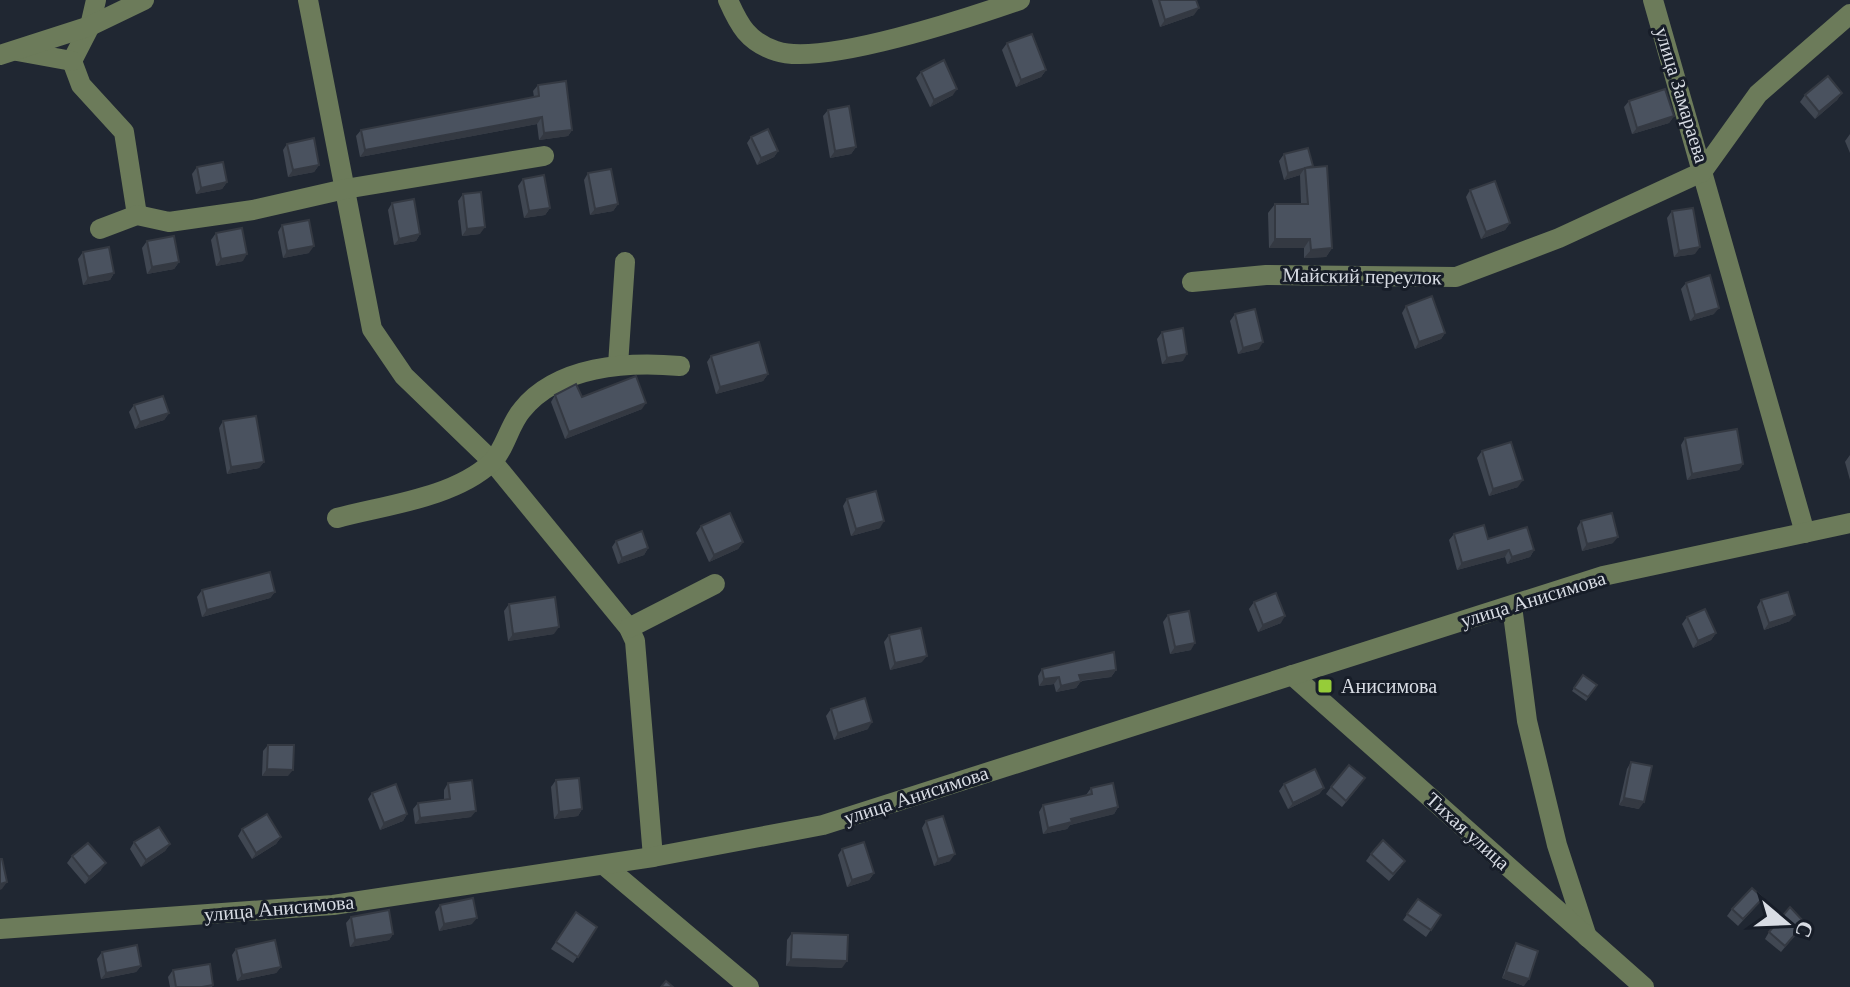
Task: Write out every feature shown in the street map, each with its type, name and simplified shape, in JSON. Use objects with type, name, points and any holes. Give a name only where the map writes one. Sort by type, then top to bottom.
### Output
[{"type":"street","points":[[96,0],[90,26],[72,61],[81,85],[124,132],[137,215]]},
{"type":"street","points":[[6,52],[90,26],[144,0]]},
{"type":"street","points":[[308,0],[372,329],[404,376],[493,462],[629,628],[635,641],[653,857]]},
{"type":"street","points":[[728,0],[741,31],[777,52],[799,55],[818,54],[893,37],[1020,0]]},
{"type":"street","name":"улица Замараева","points":[[1653,0],[1702,172]]},
{"type":"street","name":"улица Замараева","points":[[1702,172],[1758,94],[1850,14]]},
{"type":"street","points":[[6,52],[72,61]]},
{"type":"street","points":[[100,229],[137,215],[169,222],[253,210],[345,189],[544,156]]},
{"type":"street","points":[[1702,172],[1805,533]]},
{"type":"street","name":"Майский переулок","points":[[1192,282],[1266,275],[1456,277],[1559,238],[1702,172]]},
{"type":"street","points":[[618,365],[625,262]]},
{"type":"street","points":[[337,518],[450,487],[493,462],[520,412],[543,387],[618,365],[680,366]]},
{"type":"street","name":"улица Анисимова","points":[[0,929],[333,905],[653,857],[823,825],[1603,576],[1850,523]]},
{"type":"street","points":[[629,628],[715,584]]},
{"type":"street","points":[[1512,606],[1527,721],[1557,845],[1587,937]]},
{"type":"street","name":"Тихая улица","points":[[1292,675],[1644,987]]},
{"type":"street","points":[[604,865],[749,987]]},
{"type":"building","points":[[1159,0],[1196,0],[1199,8],[1165,20]]},
{"type":"building","points":[[1032,34],[1046,70],[1021,80],[1007,43]]},
{"type":"building","points":[[944,60],[957,89],[934,100],[921,72]]},
{"type":"building","points":[[1828,76],[1842,93],[1819,112],[1805,95]]},
{"type":"building","points":[[566,81],[572,130],[544,133],[542,117],[365,150],[361,130],[539,96],[538,85]]},
{"type":"building","points":[[1665,89],[1674,116],[1637,128],[1629,101]]},
{"type":"building","points":[[849,106],[856,147],[835,151],[828,110]]},
{"type":"building","points":[[768,129],[778,151],[761,158],[751,137]]},
{"type":"building","points":[[314,138],[319,165],[293,170],[287,144]]},
{"type":"building","points":[[1308,148],[1313,166],[1288,173],[1284,154]]},
{"type":"building","points":[[223,162],[227,182],[201,188],[197,167]]},
{"type":"building","points":[[1327,166],[1332,248],[1311,250],[1310,239],[1275,239],[1275,204],[1308,204],[1305,168]]},
{"type":"building","points":[[611,169],[618,204],[595,209],[588,173]]},
{"type":"building","points":[[544,175],[550,208],[529,211],[523,179]]},
{"type":"building","points":[[1495,181],[1510,223],[1486,232],[1470,190]]},
{"type":"building","points":[[481,192],[485,227],[467,229],[463,194]]},
{"type":"building","points":[[414,199],[420,234],[399,239],[392,203]]},
{"type":"building","points":[[1693,208],[1700,247],[1679,251],[1672,211]]},
{"type":"building","points":[[309,220],[314,246],[287,251],[282,225]]},
{"type":"building","points":[[242,228],[247,254],[221,259],[216,233]]},
{"type":"building","points":[[174,236],[179,262],[152,267],[147,241]]},
{"type":"building","points":[[109,247],[114,273],[88,278],[83,252]]},
{"type":"building","points":[[1710,275],[1719,308],[1695,315],[1686,283]]},
{"type":"building","points":[[1432,296],[1445,333],[1419,342],[1406,306]]},
{"type":"building","points":[[1255,309],[1263,342],[1243,348],[1235,314]]},
{"type":"building","points":[[1183,328],[1187,354],[1167,358],[1162,332]]},
{"type":"building","points":[[759,342],[768,374],[720,387],[711,356]]},
{"type":"building","points":[[636,376],[646,403],[569,432],[555,395],[576,384],[582,397]]},
{"type":"building","points":[[163,396],[169,413],[140,422],[134,405]]},
{"type":"building","points":[[256,416],[264,462],[231,467],[223,421]]},
{"type":"building","points":[[1737,429],[1743,464],[1692,474],[1685,438]]},
{"type":"building","points":[[1511,442],[1523,480],[1493,489],[1482,451]]},
{"type":"building","points":[[876,491],[884,521],[856,529],[847,499]]},
{"type":"building","points":[[730,513],[743,542],[714,555],[701,526]]},
{"type":"building","points":[[1612,513],[1618,537],[1587,544],[1581,521]]},
{"type":"building","points":[[1484,525],[1488,539],[1527,527],[1534,550],[1512,557],[1509,550],[1462,563],[1454,534]]},
{"type":"building","points":[[642,531],[648,548],[622,558],[616,541]]},
{"type":"building","points":[[270,572],[275,592],[207,610],[202,590]]},
{"type":"building","points":[[1788,592],[1795,615],[1769,623],[1761,600]]},
{"type":"building","points":[[1276,593],[1285,616],[1263,625],[1254,602]]},
{"type":"building","points":[[555,597],[559,627],[513,634],[509,604]]},
{"type":"building","points":[[1705,609],[1716,633],[1698,641],[1687,617]]},
{"type":"building","points":[[1189,611],[1195,643],[1175,647],[1168,615]]},
{"type":"building","points":[[921,628],[927,656],[895,663],[889,635]]},
{"type":"building","points":[[1114,652],[1116,670],[1079,675],[1081,681],[1061,686],[1059,677],[1044,679],[1042,669]]},
{"type":"building","points":[[1583,675],[1597,685],[1588,697],[1574,688]]},
{"type":"building","points":[[865,698],[872,722],[838,733],[831,709]]},
{"type":"building","points":[[268,745],[294,745],[293,770],[267,769]]},
{"type":"building","points":[[1631,762],[1652,766],[1644,802],[1624,798]]},
{"type":"building","points":[[1349,765],[1365,778],[1346,801],[1331,787]]},
{"type":"building","points":[[1315,769],[1324,788],[1293,803],[1284,784]]},
{"type":"building","points":[[579,778],[582,809],[559,812],[556,780]]},
{"type":"building","points":[[472,780],[476,811],[420,818],[418,803],[450,799],[448,783]]},
{"type":"building","points":[[1113,783],[1118,807],[1048,828],[1043,805],[1092,794],[1091,788]]},
{"type":"building","points":[[396,784],[407,814],[384,823],[372,793]]},
{"type":"building","points":[[267,814],[281,837],[256,853],[242,829]]},
{"type":"building","points":[[943,816],[955,854],[938,859],[926,821]]},
{"type":"building","points":[[159,827],[170,844],[146,860],[134,842]]},
{"type":"building","points":[[1383,840],[1405,861],[1393,874],[1371,854]]},
{"type":"building","points":[[864,842],[874,873],[852,880],[842,849]]},
{"type":"building","points":[[88,843],[106,863],[89,877],[72,856]]},
{"type":"building","points":[[0,859],[7,882],[0,884]]},
{"type":"building","points":[[1752,888],[1763,898],[1743,919],[1732,909]]},
{"type":"building","points":[[473,898],[477,918],[444,924],[440,905]]},
{"type":"building","points":[[1418,899],[1441,915],[1431,930],[1407,914]]},
{"type":"building","points":[[1790,907],[1805,923],[1785,946],[1769,932]]},
{"type":"building","points":[[389,910],[393,934],[355,940],[351,917]]},
{"type":"building","points":[[576,912],[597,927],[578,957],[556,942]]},
{"type":"building","points":[[792,933],[848,935],[847,961],[791,959]]},
{"type":"building","points":[[275,940],[281,967],[242,975],[236,949]]},
{"type":"building","points":[[1516,943],[1538,951],[1529,979],[1506,972]]},
{"type":"building","points":[[137,945],[141,966],[106,973],[102,952]]},
{"type":"building","points":[[210,964],[213,985],[176,987],[173,970]]},
{"type":"place","name":"Анисимова","points":[[1325,686]]}]
